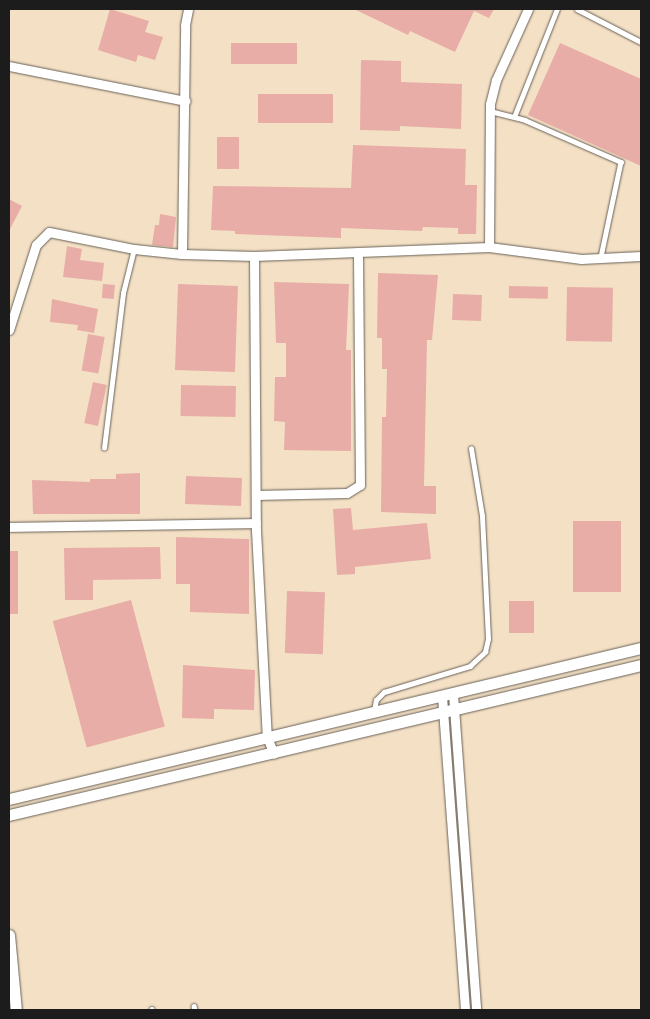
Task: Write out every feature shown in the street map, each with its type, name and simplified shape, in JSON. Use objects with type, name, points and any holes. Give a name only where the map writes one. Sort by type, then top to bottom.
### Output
[{"type":"street","points":[[182,254],[186,101],[184,25],[188,9]]},
{"type":"street","points":[[489,247],[490,111],[496,80],[528,9]]},
{"type":"street","points":[[9,66],[186,101]]},
{"type":"street","points":[[9,330],[36,245],[49,232],[134,249],[182,254],[254,256],[489,247],[581,259],[641,256]]},
{"type":"street","points":[[256,495],[347,494],[360,485],[358,252]]},
{"type":"street","points":[[254,256],[256,523],[267,736],[274,754]]},
{"type":"street","points":[[9,527],[256,523]]},
{"type":"street","points":[[9,799],[641,648]]},
{"type":"street","points":[[9,815],[274,754],[641,665]]},
{"type":"street","points":[[447,695],[465,1010]]},
{"type":"street","points":[[448,712],[476,1010]]},
{"type":"street","points":[[122,772],[127,788]]},
{"type":"street","points":[[9,935],[16,1010]]},
{"type":"lane","points":[[514,117],[557,9]]},
{"type":"lane","points":[[577,9],[641,42]]},
{"type":"lane","points":[[490,111],[514,117],[622,162],[601,257]]},
{"type":"lane","points":[[104,448],[124,292],[134,249]]},
{"type":"lane","points":[[374,712],[376,700],[384,692],[470,666],[480,660],[485,652],[488,639],[482,516],[471,449]]},
{"type":"building","points":[[110,9],[149,21],[145,32],[163,37],[155,60],[138,55],[136,62],[98,50]]},
{"type":"building","points":[[354,9],[494,9],[489,18],[474,11],[455,52],[410,31],[408,35]]},
{"type":"building","points":[[231,43],[297,43],[297,64],[231,64]]},
{"type":"building","points":[[560,43],[641,79],[641,166],[528,115]]},
{"type":"building","points":[[361,60],[401,61],[401,82],[462,84],[461,129],[400,126],[400,131],[360,130]]},
{"type":"building","points":[[258,94],[333,94],[333,123],[258,123]]},
{"type":"building","points":[[217,137],[239,137],[239,169],[217,169]]},
{"type":"building","points":[[353,145],[466,149],[465,185],[477,185],[476,234],[458,234],[458,228],[423,227],[422,231],[341,228],[341,238],[235,234],[235,231],[211,230],[213,186],[351,188]]},
{"type":"building","points":[[9,199],[22,206],[9,231]]},
{"type":"building","points":[[160,214],[176,217],[173,247],[152,245],[155,225],[159,225]]},
{"type":"building","points":[[67,246],[82,249],[80,260],[104,263],[102,281],[63,277]]},
{"type":"building","points":[[378,273],[438,275],[432,340],[427,340],[424,486],[436,486],[436,514],[381,512],[382,417],[386,417],[387,369],[382,369],[382,338],[377,338]]},
{"type":"building","points":[[274,282],[349,284],[346,350],[351,350],[351,451],[284,450],[285,422],[274,421],[275,377],[286,377],[286,343],[276,343]]},
{"type":"building","points":[[103,284],[115,285],[114,299],[102,298]]},
{"type":"building","points":[[178,284],[238,286],[235,372],[175,370]]},
{"type":"building","points":[[509,286],[548,287],[548,299],[509,298]]},
{"type":"building","points":[[567,287],[613,288],[612,342],[566,341]]},
{"type":"building","points":[[453,294],[482,295],[481,321],[452,320]]},
{"type":"building","points":[[52,299],[98,309],[94,333],[77,330],[78,325],[50,322]]},
{"type":"building","points":[[88,334],[105,337],[98,373],[82,370]]},
{"type":"building","points":[[93,382],[107,385],[98,426],[84,423]]},
{"type":"building","points":[[181,385],[236,386],[235,417],[180,416]]},
{"type":"building","points":[[140,473],[140,514],[33,514],[32,480],[90,482],[90,479],[116,479],[116,474]]},
{"type":"building","points":[[186,476],[242,478],[241,506],[185,504]]},
{"type":"building","points":[[351,508],[353,530],[427,523],[431,559],[355,567],[355,574],[337,575],[333,509]]},
{"type":"building","points":[[573,521],[621,521],[621,592],[573,592]]},
{"type":"building","points":[[176,537],[249,539],[249,614],[190,612],[190,584],[176,584]]},
{"type":"building","points":[[160,547],[161,579],[93,580],[93,600],[65,600],[64,548]]},
{"type":"building","points":[[9,551],[18,551],[18,614],[9,614]]},
{"type":"building","points":[[287,591],[325,592],[323,654],[285,653]]},
{"type":"building","points":[[131,600],[165,727],[87,748],[53,621]]},
{"type":"building","points":[[509,601],[534,601],[534,633],[509,633]]},
{"type":"building","points":[[183,665],[255,670],[254,710],[214,709],[214,719],[182,718]]}]
